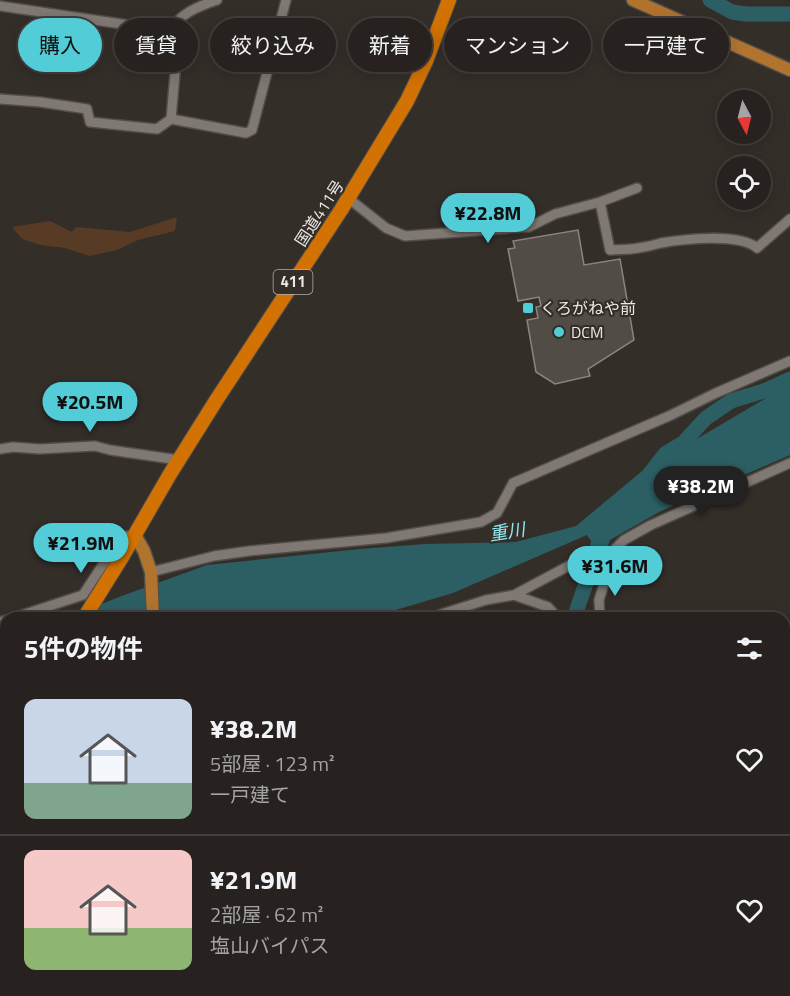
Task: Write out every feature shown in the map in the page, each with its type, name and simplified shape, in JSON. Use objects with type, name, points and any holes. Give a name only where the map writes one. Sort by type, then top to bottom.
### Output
[{"type":"highway","name":"国道411号","points":[[88,612],[217,399],[348,198],[407,100],[426,61],[449,0]]},
{"type":"main road","points":[[633,0],[790,70]]},
{"type":"main road","points":[[135,535],[144,551],[151,572],[153,612]]},
{"type":"street","points":[[180,18],[189,11],[217,0]]},
{"type":"street","points":[[0,99],[87,109],[90,122],[157,129],[171,119],[246,133],[252,130],[286,0]]},
{"type":"street","points":[[0,6],[114,23]]},
{"type":"street","points":[[171,119],[175,72]]},
{"type":"street","points":[[348,198],[386,228],[405,236],[529,227],[555,214],[600,202],[637,188]]},
{"type":"street","points":[[600,202],[610,250],[636,249],[698,239],[728,239],[751,243],[757,248],[790,219]]},
{"type":"street","points":[[151,572],[214,556],[387,538],[481,522],[497,513],[513,483],[790,361]]},
{"type":"street","points":[[0,449],[95,446],[179,460]]},
{"type":"street","points":[[600,612],[599,600],[615,549],[624,540],[651,525],[790,463]]},
{"type":"street","points":[[31,612],[83,595],[121,537],[135,535]]},
{"type":"street","points":[[448,612],[486,600],[514,595],[574,563],[586,563],[609,571]]},
{"type":"street","points":[[514,595],[548,607],[553,612]]},
{"type":"shaded area","points":[[177,217],[175,231],[138,240],[117,250],[89,256],[65,248],[41,245],[22,239],[12,227],[50,221],[72,232],[76,227],[130,232]]},
{"type":"water","points":[[790,384],[790,455],[659,512],[610,540],[602,562],[585,556],[592,542],[587,535],[453,593],[389,612],[82,612],[207,565],[425,544],[516,542],[576,526],[641,472]]},
{"type":"building","points":[[578,230],[584,265],[620,259],[634,340],[588,369],[590,376],[555,384],[536,372],[527,320],[538,318],[536,307],[541,306],[539,297],[518,301],[508,249],[515,248],[513,241]]},
{"type":"waterway","points":[[710,0],[732,12],[790,14]]},
{"type":"waterway","name":"重川","points":[[647,477],[665,454],[683,443],[706,418],[731,401],[764,391],[790,379]]},
{"type":"waterway","points":[[576,612],[599,540]]},
{"type":"place","name":"くろがねや前","points":[[528,308]]},
{"type":"place","name":"DCM","points":[[559,332]]}]
